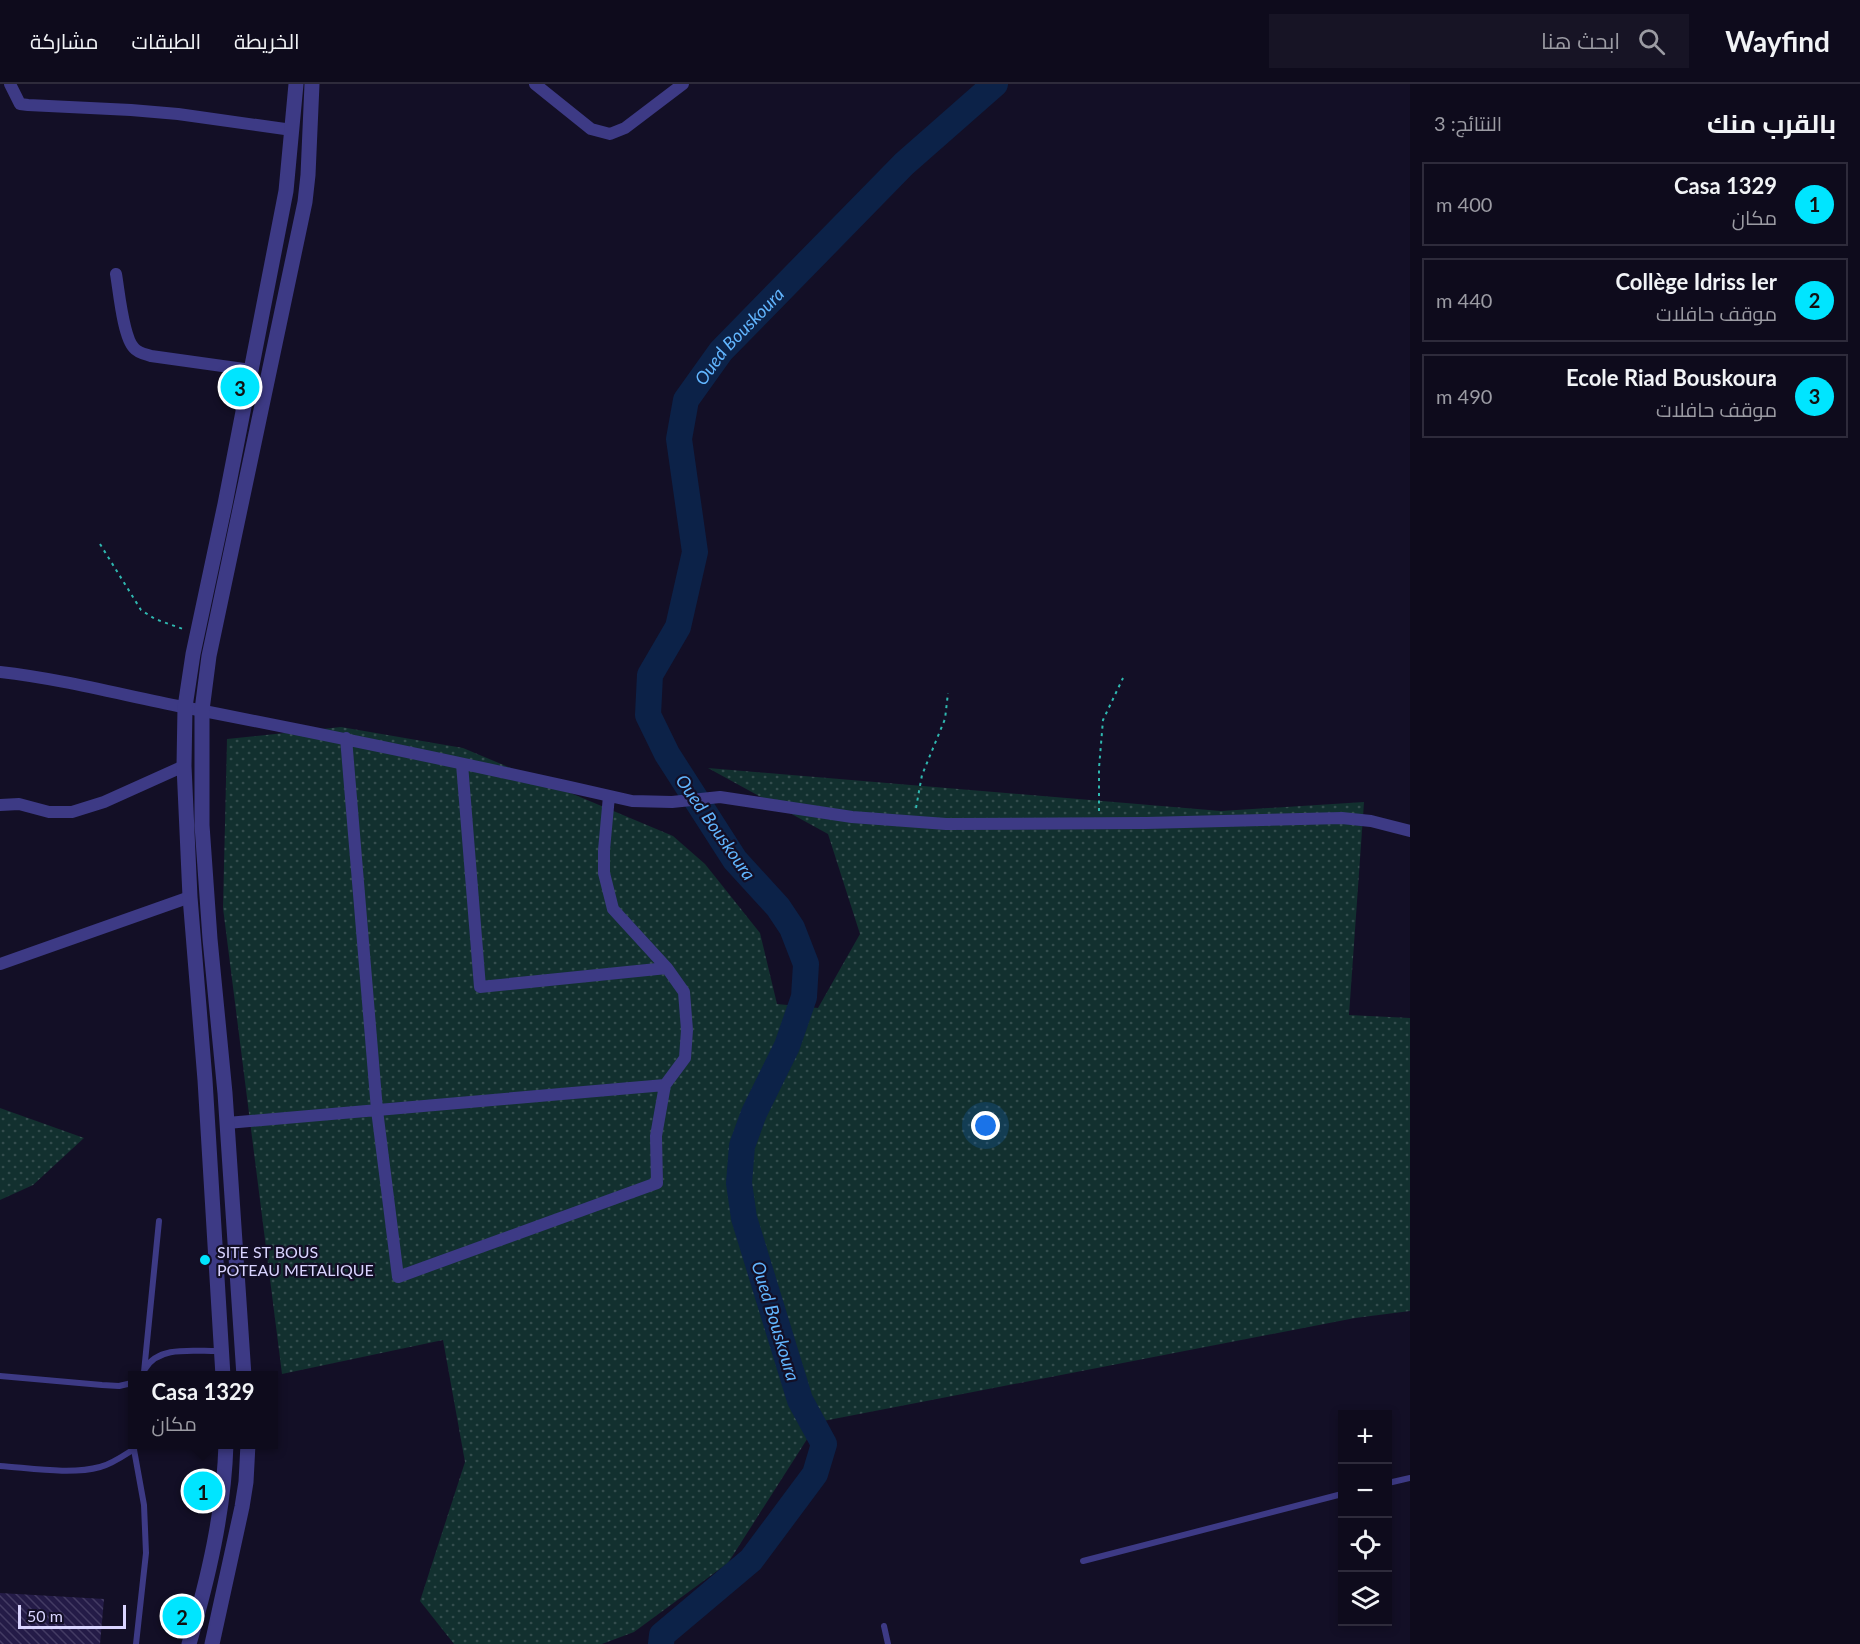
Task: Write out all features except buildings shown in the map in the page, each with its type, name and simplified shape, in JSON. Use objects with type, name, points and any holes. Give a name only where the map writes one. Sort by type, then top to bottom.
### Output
[{"type":"street","points":[[10,84],[20,104],[166,113],[292,130]]},
{"type":"street","points":[[223,1371],[205,1080],[190,897],[184,766],[185,707],[197,634],[286,191],[296,84]]},
{"type":"street","points":[[244,1371],[227,1123],[204,848],[202,710],[209,656],[304,202],[308,175],[312,84]]},
{"type":"street","points":[[535,84],[591,129],[610,134],[625,128],[683,84]]},
{"type":"street","points":[[116,274],[128,337],[134,348],[151,356],[251,370]]},
{"type":"street","points":[[0,672],[30,675],[346,738],[632,801],[672,802],[706,797],[734,798],[840,816],[915,823],[1099,823],[1349,818],[1410,831]]},
{"type":"street","points":[[346,738],[377,1110],[398,1277],[657,1183],[656,1136],[665,1085],[684,1058],[687,1030],[684,992],[667,968],[613,909],[604,873],[603,850],[609,796]]},
{"type":"street","points":[[462,764],[480,987],[667,968]]},
{"type":"street","points":[[0,805],[19,804],[49,812],[72,812],[104,802],[184,766]]},
{"type":"street","points":[[0,963],[190,897]]},
{"type":"street","points":[[227,1123],[665,1085]]},
{"type":"street","points":[[189,1644],[217,1528],[225,1478],[226,1449]]},
{"type":"street","points":[[212,1644],[242,1507],[249,1449]]},
{"type":"lane","points":[[142,1371],[159,1221]]},
{"type":"lane","points":[[144,1371],[150,1362],[162,1354],[182,1351],[222,1351]]},
{"type":"lane","points":[[0,1376],[102,1385],[128,1384]]},
{"type":"lane","points":[[0,1466],[86,1469],[113,1462],[131,1449]]},
{"type":"lane","points":[[134,1449],[144,1505],[146,1553],[136,1644]]},
{"type":"lane","points":[[1392,1482],[1410,1478]]},
{"type":"lane","points":[[1083,1561],[1338,1495]]},
{"type":"lane","points":[[884,1626],[888,1644]]},
{"type":"path","points":[[100,544],[141,610],[155,619],[197,634]]},
{"type":"path","points":[[1099,823],[1099,768],[1103,720],[1123,678]]},
{"type":"path","points":[[915,823],[922,776],[945,720],[948,693]]},
{"type":"green space","points":[[341,727],[463,748],[673,836],[705,864],[760,933],[777,1004],[818,1008],[860,934],[828,834],[708,768],[1221,811],[1364,802],[1349,1015],[1410,1018],[1410,1311],[1355,1318],[818,1422],[728,1563],[634,1632],[602,1644],[454,1644],[420,1601],[465,1462],[443,1340],[282,1374],[223,908],[227,739]]},
{"type":"green space","points":[[0,1108],[84,1138],[33,1185],[0,1200]]},
{"type":"waterway","name":"Oued Bouskoura","points":[[661,1644],[662,1635],[751,1560],[815,1474],[824,1444],[800,1400],[744,1218],[739,1183],[742,1146],[754,1113],[787,1046],[804,997],[806,964],[792,928],[778,907],[735,860],[667,754],[648,715],[650,675],[678,627],[695,552],[679,439],[686,400],[721,351],[904,164],[995,84]]},
{"type":"place","name":"Ecole Riad Bouskoura","points":[[240,387]]},
{"type":"place","name":"SITE ST BOUS POTEAU METALIQUE","points":[[205,1260]]},
{"type":"place","name":"Casa 1329","points":[[203,1491]]},
{"type":"place","name":"Collège Idriss Ier","points":[[182,1616]]}]
